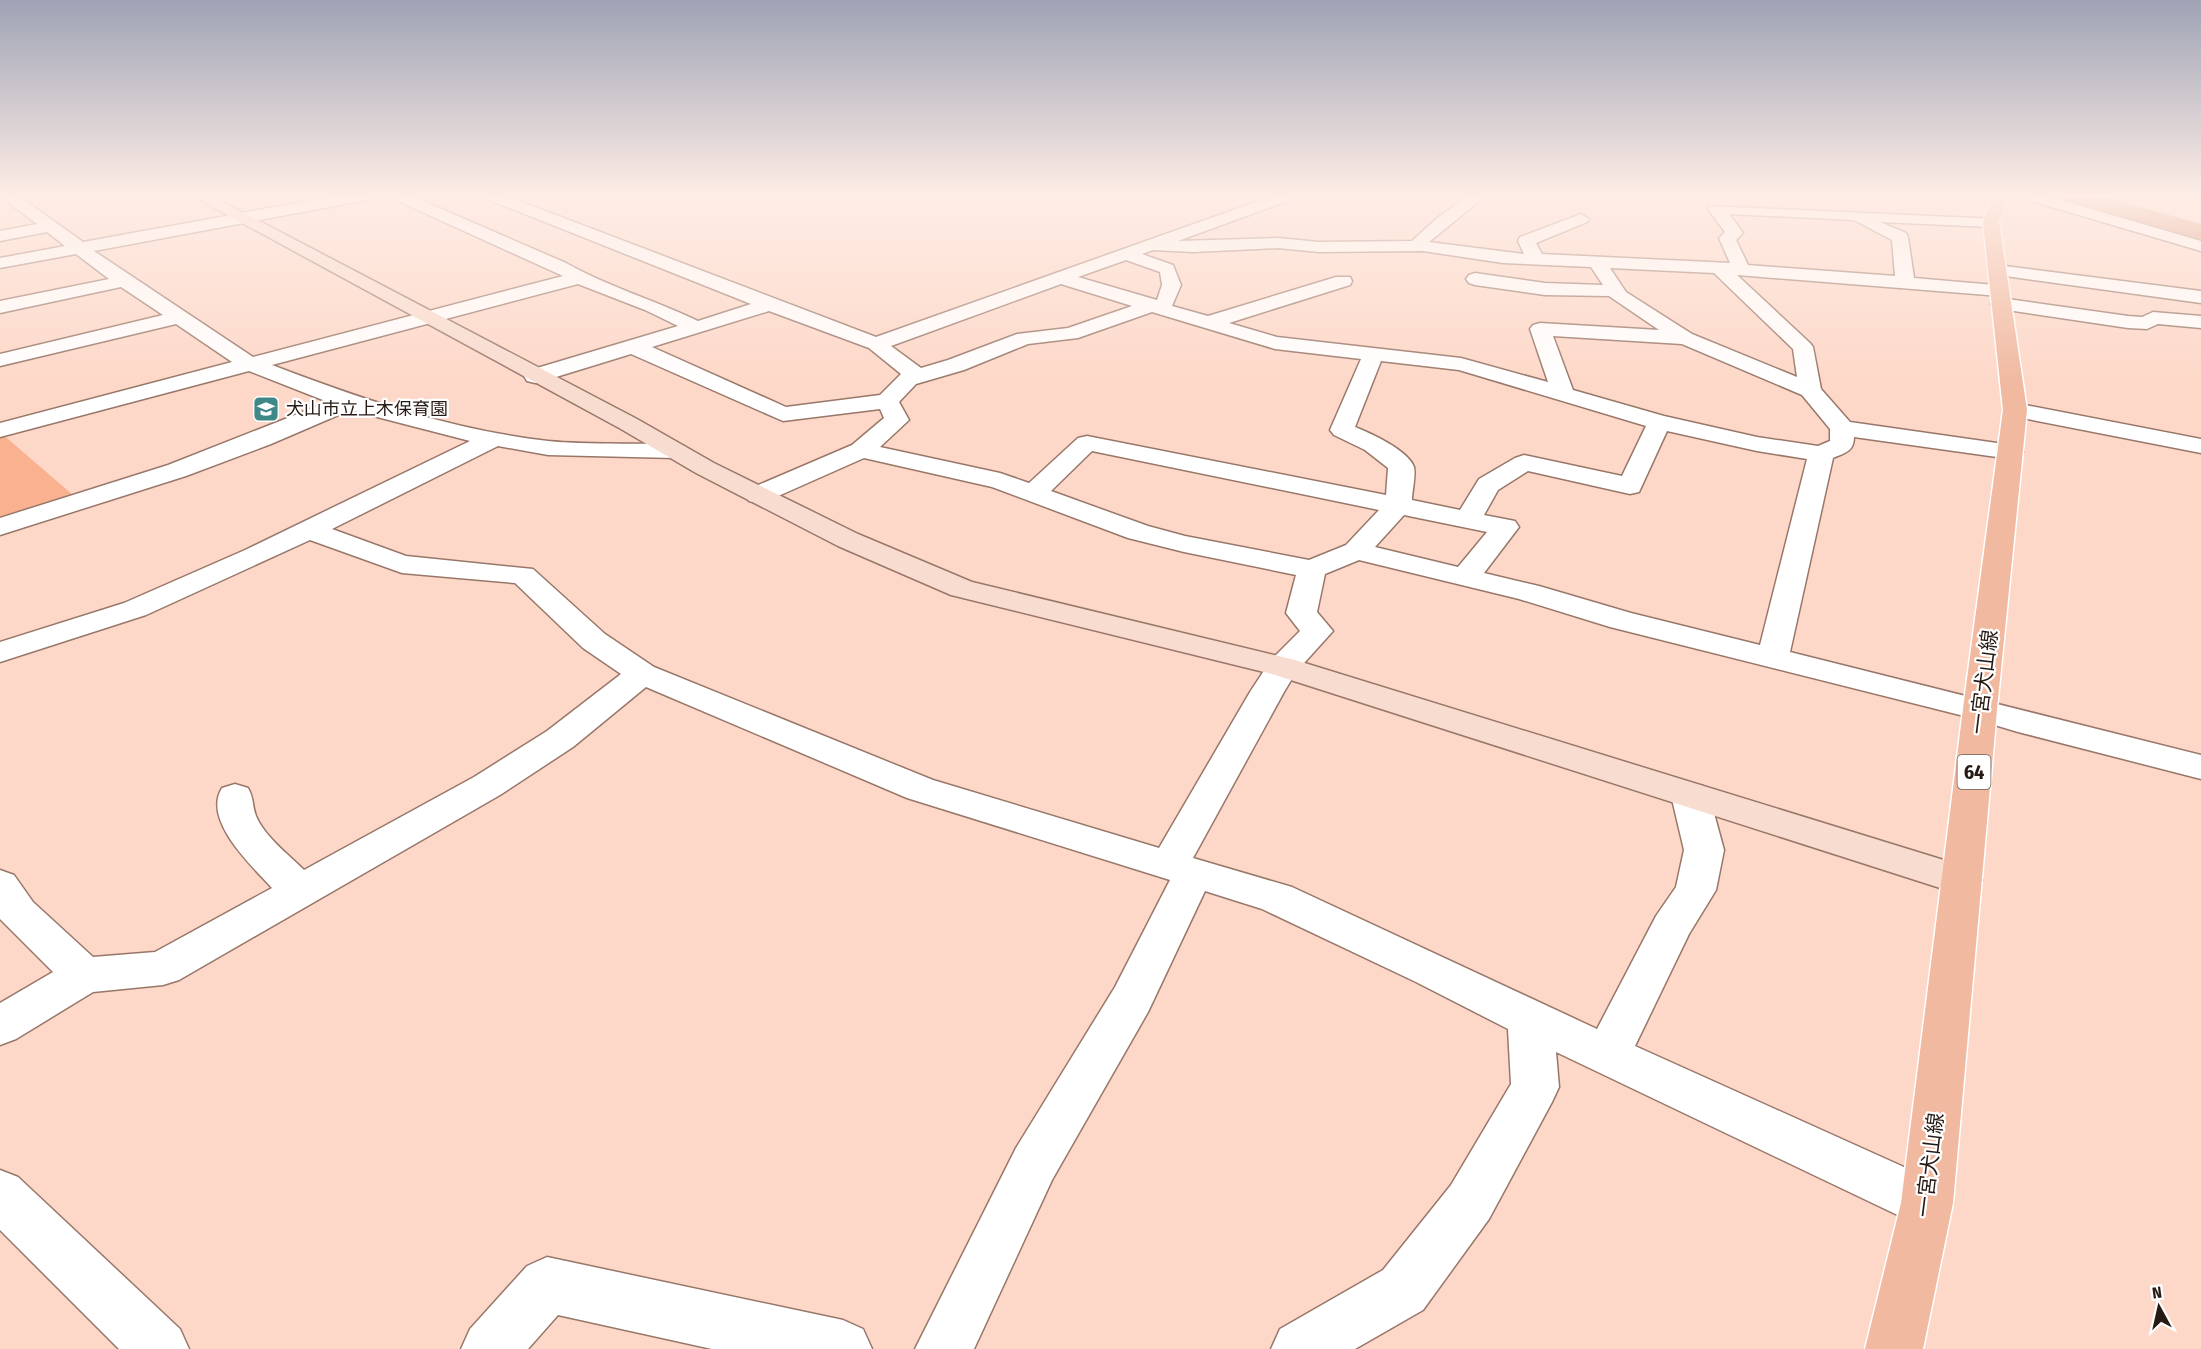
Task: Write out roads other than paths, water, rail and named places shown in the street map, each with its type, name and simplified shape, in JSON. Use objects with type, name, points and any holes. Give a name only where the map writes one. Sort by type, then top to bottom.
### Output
[{"type":"main road","name":"一宮犬山線","points":[[1894,1349],[1927,1203],[1980,709],[2015,410],[1999,288],[1998,257]]},
{"type":"street","points":[[0,263],[31,257]]},
{"type":"street","points":[[90,257],[249,364],[348,402],[452,431],[548,448],[675,451]]},
{"type":"street","points":[[316,257],[758,495],[848,540],[962,590],[1283,667],[1962,880]]},
{"type":"street","points":[[537,257],[579,278],[652,306],[695,327]]},
{"type":"street","points":[[632,346],[783,414],[887,401],[914,373],[876,344],[648,257]]},
{"type":"street","points":[[876,344],[1116,257]]},
{"type":"street","points":[[908,379],[956,365],[1024,339],[1071,334],[1157,306],[1172,291],[1172,277],[1167,269],[1132,257]]},
{"type":"street","points":[[1496,257],[1719,268],[1905,283],[2201,297]]},
{"type":"street","points":[[1736,257],[1742,270]]},
{"type":"street","points":[[1902,257],[1905,283]]},
{"type":"street","points":[[1058,277],[1275,343],[1461,364],[1659,422],[1757,444],[1821,454],[1842,445],[1842,428],[1810,390],[1685,338],[1619,296],[1597,262]]},
{"type":"street","points":[[1719,268],[1803,347],[1810,390]]},
{"type":"street","points":[[0,430],[579,278]]},
{"type":"street","points":[[1475,279],[1524,288],[1593,292],[1615,290]]},
{"type":"street","points":[[0,307],[124,281]]},
{"type":"street","points":[[1207,323],[1343,281]]},
{"type":"street","points":[[1999,288],[2128,322],[2147,323],[2153,318],[2201,322]]},
{"type":"street","points":[[535,376],[770,305]]},
{"type":"street","points":[[0,360],[181,317]]},
{"type":"street","points":[[1563,393],[1540,329],[1685,338]]},
{"type":"street","points":[[861,450],[1000,480],[1138,532],[1184,544],[1312,569],[1356,551],[1398,505],[1401,468],[1391,455],[1371,442],[1342,430],[1373,355]]},
{"type":"street","points":[[758,495],[861,450],[897,420],[887,401]]},
{"type":"street","points":[[0,527],[105,497],[199,464],[348,402]]},
{"type":"street","points":[[2015,410],[2201,446]]},
{"type":"street","points":[[1467,520],[1488,485],[1524,463],[1630,486],[1659,422]]},
{"type":"street","points":[[1842,428],[2011,452]]},
{"type":"street","points":[[4,648],[135,609],[308,530],[494,439]]},
{"type":"street","points":[[1033,493],[1087,443],[1505,527],[1466,576]]},
{"type":"street","points":[[1773,658],[1821,454]]},
{"type":"street","points":[[308,530],[402,564],[523,575],[594,641],[642,674],[920,789],[1276,897],[1530,1019],[1927,1203]]},
{"type":"street","points":[[1356,551],[1466,576],[1621,620],[1980,709],[2030,724],[2201,767]]},
{"type":"street","points":[[944,1349],[1034,1164],[1132,999],[1182,868],[1267,692],[1283,667],[1317,631],[1301,613],[1312,569]]},
{"type":"street","points":[[0,1026],[84,975],[164,968],[487,786],[560,739],[642,674]]},
{"type":"street","points":[[1607,1055],[1671,927],[1696,890],[1704,850],[1690,795]]},
{"type":"street","points":[[235,797],[236,816],[256,847],[300,891]]},
{"type":"street","points":[[0,885],[18,913],[84,975]]},
{"type":"street","points":[[1300,1349],[1403,1290],[1470,1202],[1535,1087],[1530,1019]]},
{"type":"street","points":[[0,1194],[160,1349]]},
{"type":"street","points":[[490,1349],[547,1285],[843,1349]]},
{"type":"place","name":"犬山市立上木保育園","points":[[266,409]]}]
